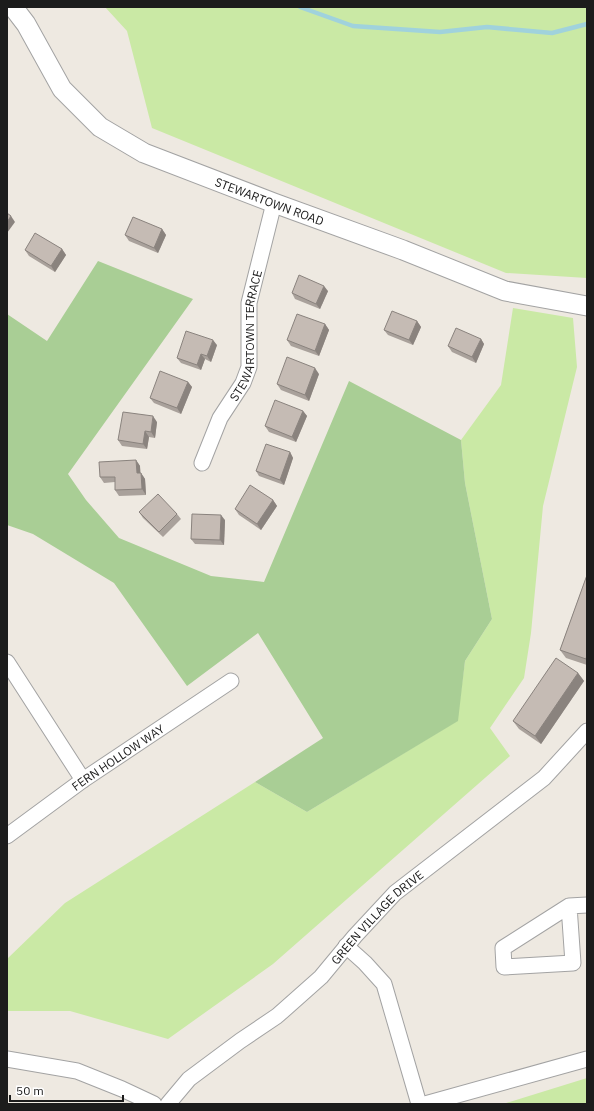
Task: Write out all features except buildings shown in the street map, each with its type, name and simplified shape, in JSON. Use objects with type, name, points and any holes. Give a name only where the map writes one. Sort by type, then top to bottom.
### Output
[{"type":"street","name":"STEWARTOWN ROAD","points":[[13,7],[26,24],[62,89],[100,127],[144,153],[274,203],[403,250],[505,291],[587,306]]},
{"type":"street","name":"STEWARTOWN TERRACE","points":[[202,463],[220,418],[242,383],[249,367],[249,303],[274,203]]},
{"type":"street","points":[[7,662],[83,780]]},
{"type":"street","name":"FERN HOLLOW WAY","points":[[7,836],[83,780],[231,681]]},
{"type":"street","name":"GREEN VILLAGE DRIVE","points":[[168,1104],[189,1080],[240,1041],[277,1016],[321,977],[346,946],[395,893],[544,778],[587,731]]},
{"type":"street","points":[[569,906],[573,963],[504,967],[503,948],[569,906],[587,905]]},
{"type":"street","points":[[346,946],[365,963],[384,984],[419,1104]]},
{"type":"street","points":[[7,1059],[78,1071],[122,1088],[154,1104]]},
{"type":"street","points":[[425,1104],[587,1059]]},
{"type":"green space","points":[[105,7],[587,7],[587,278],[506,273],[152,128],[127,31]]},
{"type":"green space","points":[[98,261],[193,299],[68,474],[86,500],[119,538],[211,576],[264,582],[349,381],[461,440],[465,483],[492,619],[465,661],[458,721],[307,812],[255,782],[323,738],[258,633],[187,686],[114,583],[33,534],[7,525],[7,314],[47,341]]},
{"type":"green space","points":[[513,308],[573,318],[577,367],[543,506],[531,633],[524,678],[490,728],[510,756],[273,964],[168,1039],[70,1011],[7,1011],[7,959],[65,903],[255,782],[307,812],[457,721],[465,661],[492,619],[465,483],[461,440],[501,385]]},
{"type":"green space","points":[[587,1078],[587,1104],[503,1104]]},
{"type":"waterway","points":[[300,7],[353,26],[440,32],[487,27],[552,33],[587,24]]}]
